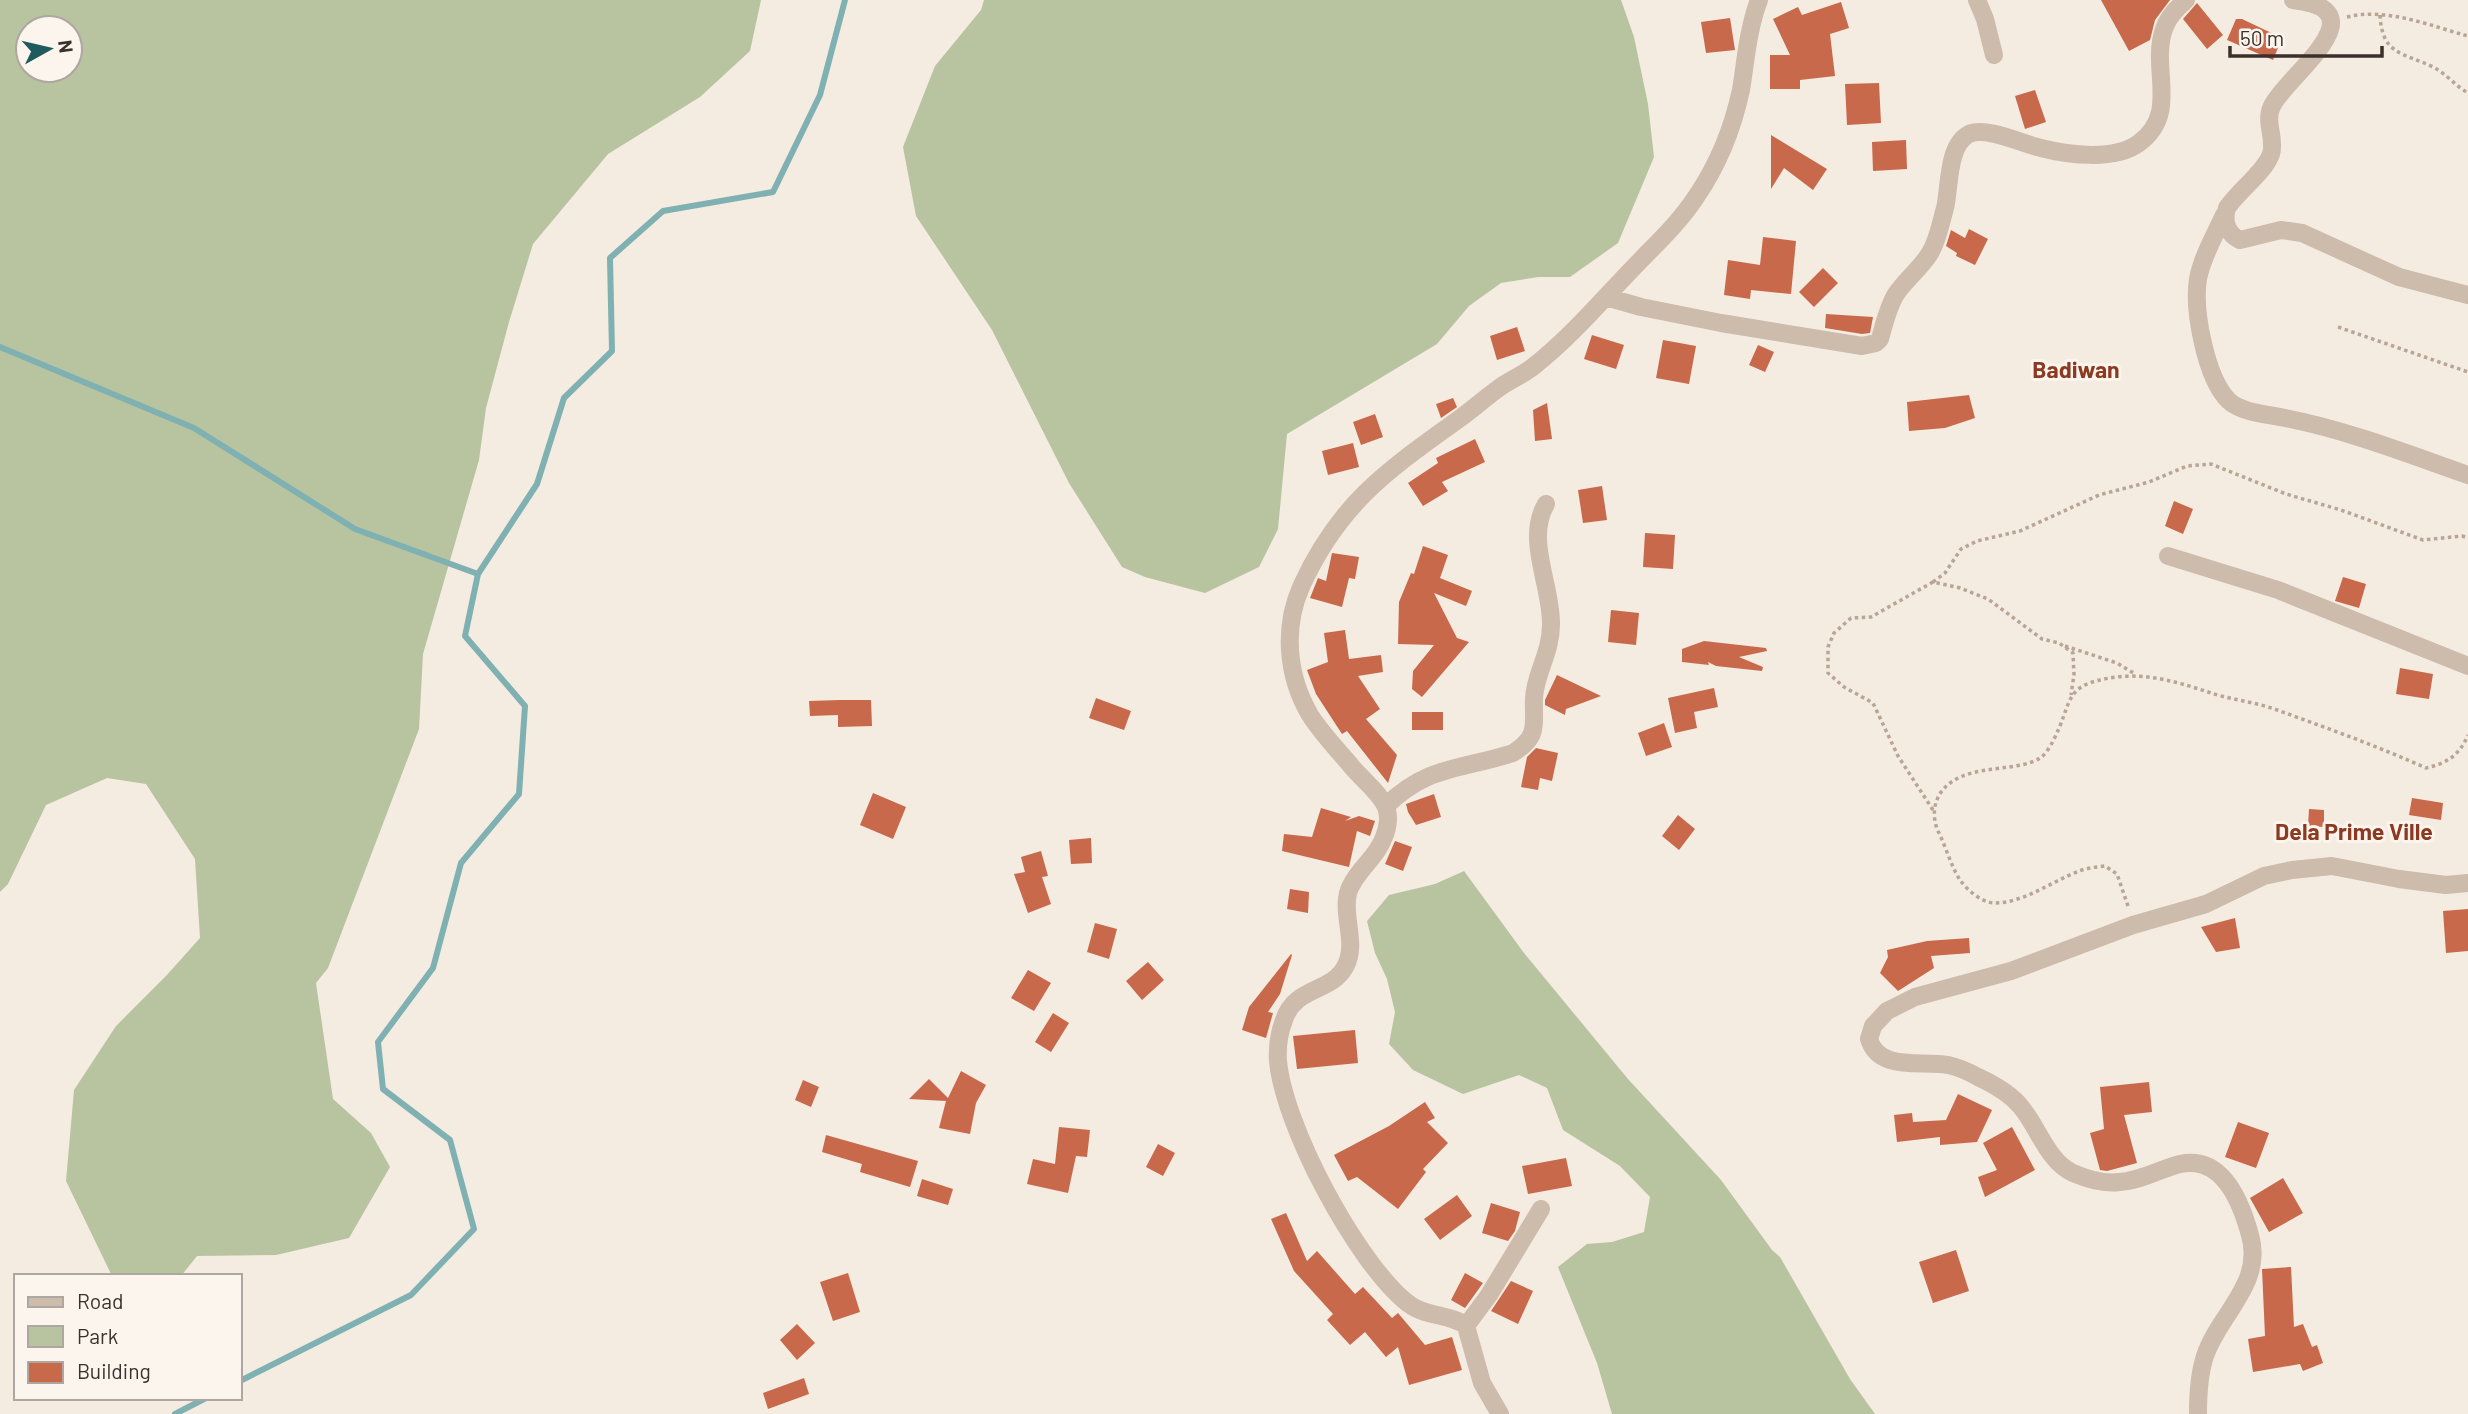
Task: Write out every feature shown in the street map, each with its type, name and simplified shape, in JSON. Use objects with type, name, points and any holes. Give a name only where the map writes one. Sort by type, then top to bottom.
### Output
[{"type":"street","points":[[1500,1414],[1482,1383],[1466,1326],[1459,1321],[1417,1310],[1384,1281],[1345,1227],[1315,1170],[1291,1114],[1278,1059],[1281,1029],[1289,1006],[1298,997],[1338,976],[1346,966],[1350,952],[1347,896],[1351,886],[1384,840],[1388,824],[1386,806],[1324,733],[1299,694],[1291,663],[1291,619],[1300,590],[1340,519],[1384,474],[1504,384],[1537,364],[1606,297],[1696,198],[1732,125],[1752,19],[1759,0]]},
{"type":"street","points":[[1977,0],[1994,55]]},
{"type":"street","points":[[1606,297],[1642,307],[1762,330],[1862,346],[1876,344],[1896,295],[1934,246],[1946,205],[1953,159],[1963,139],[1970,133],[1983,132],[2043,149],[2090,154],[2126,150],[2138,144],[2159,120],[2162,107],[2160,48],[2164,30],[2172,13],[2186,0]]},
{"type":"street","points":[[2292,0],[2318,6],[2326,11],[2331,21],[2330,29],[2323,46],[2284,87],[2272,105],[2268,120],[2272,146],[2268,159],[2230,203],[2204,261],[2198,279],[2197,303],[2211,371],[2230,402],[2251,411],[2363,439],[2468,475]]},
{"type":"street","points":[[2224,215],[2227,228],[2240,240],[2281,230],[2302,233],[2399,277],[2468,295]]},
{"type":"street","points":[[1386,806],[1400,792],[1427,776],[1513,753],[1522,747],[1533,733],[1535,688],[1551,636],[1550,605],[1537,528],[1546,503]]},
{"type":"street","points":[[2168,556],[2278,590],[2468,666]]},
{"type":"street","points":[[2198,1414],[2204,1357],[2247,1282],[2253,1266],[2251,1237],[2238,1199],[2222,1176],[2211,1167],[2198,1163],[2181,1164],[2134,1180],[2119,1182],[2104,1182],[2076,1175],[2060,1164],[2019,1104],[1998,1087],[1951,1065],[1893,1062],[1878,1056],[1869,1040],[1872,1026],[1887,1011],[1915,997],[2011,971],[2133,925],[2206,904],[2264,876],[2314,866],[2446,885],[2468,883]]},
{"type":"street","points":[[1466,1326],[1489,1295],[1541,1209]]},
{"type":"path","points":[[2331,21],[2360,14],[2380,15],[2468,36]]},
{"type":"path","points":[[2380,15],[2381,32],[2393,50],[2409,59],[2434,67],[2468,93]]},
{"type":"path","points":[[2338,327],[2468,372]]},
{"type":"path","points":[[2133,925],[2118,874],[2105,866],[2082,870],[2017,898],[1993,903],[1977,896],[1961,880],[1937,828],[1933,810],[1886,735],[1881,715],[1874,703],[1844,687],[1828,673],[1828,647],[1834,633],[1851,618],[1871,617],[1933,582],[1945,573],[1961,550],[1978,541],[2020,531],[2099,495],[2149,482],[2187,466],[2211,464],[2286,494],[2341,510],[2423,540],[2462,536],[2468,538]]},
{"type":"path","points":[[1933,582],[1960,588],[1988,599],[2042,639],[2118,663],[2137,675]]},
{"type":"path","points":[[1933,810],[1952,781],[1994,767],[2030,762],[2040,758],[2050,746],[2059,730],[2074,675],[2073,653],[2059,643]]},
{"type":"path","points":[[2070,697],[2078,689],[2095,681],[2137,675],[2190,684],[2211,693],[2276,710],[2426,768],[2454,758],[2468,735]]},
{"type":"green space","points":[[0,0],[761,0],[750,51],[700,97],[608,154],[533,244],[486,408],[479,460],[423,654],[419,729],[328,968],[316,983],[333,1099],[371,1133],[390,1167],[349,1238],[276,1255],[197,1256],[183,1274],[111,1274],[66,1181],[74,1090],[116,1026],[200,938],[195,859],[146,784],[107,778],[46,805],[8,884],[0,892]]},
{"type":"green space","points":[[984,0],[1621,0],[1634,37],[1648,104],[1654,157],[1618,243],[1570,277],[1538,277],[1501,283],[1469,306],[1437,344],[1287,434],[1278,529],[1259,567],[1205,593],[1145,577],[1122,567],[1069,483],[992,330],[916,216],[903,147],[935,66],[981,10]]},
{"type":"green space","points":[[1464,871],[1524,953],[1628,1079],[1721,1180],[1780,1257],[1850,1379],[1875,1414],[1612,1414],[1597,1363],[1558,1267],[1587,1244],[1612,1242],[1644,1232],[1650,1197],[1620,1166],[1563,1130],[1547,1088],[1519,1075],[1463,1094],[1413,1070],[1389,1044],[1395,1012],[1367,921],[1389,895],[1435,884]]},
{"type":"building","points":[[2101,0],[2170,0],[2155,20],[2150,40],[2129,51]]},
{"type":"building","points":[[1841,2],[1849,28],[1830,34],[1835,76],[1800,80],[1800,89],[1770,89],[1770,55],[1790,55],[1773,19],[1798,7],[1802,15]]},
{"type":"building","points":[[2197,3],[2223,35],[2207,49],[2183,19]]},
{"type":"building","points":[[1730,18],[1735,50],[1706,53],[1701,22]]},
{"type":"building","points":[[2236,19],[2242,19],[2282,38],[2273,60],[2227,40]]},
{"type":"building","points":[[1879,83],[1881,123],[1847,125],[1845,84]]},
{"type":"building","points":[[2035,90],[2046,122],[2025,129],[2015,96]]},
{"type":"building","points":[[1771,135],[1827,169],[1813,190],[1784,168],[1771,189]]},
{"type":"building","points":[[1906,140],[1907,169],[1873,171],[1872,142]]},
{"type":"building","points":[[1969,229],[1988,239],[1975,265],[1956,256],[1957,253],[1946,246],[1951,230],[1965,238]]},
{"type":"building","points":[[1763,237],[1796,241],[1791,294],[1751,290],[1750,299],[1724,295],[1728,260],[1760,265]]},
{"type":"building","points":[[1823,268],[1838,283],[1814,307],[1799,292]]},
{"type":"building","points":[[1826,314],[1873,317],[1870,333],[1825,328]]},
{"type":"building","points":[[1517,327],[1525,351],[1497,360],[1490,336]]},
{"type":"building","points":[[1592,335],[1624,345],[1616,369],[1584,359]]},
{"type":"building","points":[[1663,340],[1696,346],[1689,384],[1656,378]]},
{"type":"building","points":[[1758,345],[1774,352],[1765,372],[1749,365]]},
{"type":"building","points":[[1969,395],[1975,418],[1945,428],[1909,431],[1907,402]]},
{"type":"building","points":[[1453,398],[1457,407],[1441,418],[1436,404]]},
{"type":"building","points":[[1547,403],[1552,439],[1535,441],[1533,410]]},
{"type":"building","points":[[1375,414],[1383,437],[1361,445],[1353,422]]},
{"type":"building","points":[[1475,439],[1485,462],[1442,482],[1448,491],[1423,506],[1408,483],[1438,463],[1436,458]]},
{"type":"building","points":[[1353,443],[1359,467],[1328,475],[1322,451]]},
{"type":"building","points":[[1602,486],[1607,520],[1583,523],[1578,490]]},
{"type":"building","points":[[2174,501],[2193,509],[2183,534],[2165,526]]},
{"type":"building","points":[[1645,533],[1675,535],[1673,569],[1643,567]]},
{"type":"building","points":[[1423,546],[1448,555],[1440,578],[1472,591],[1466,606],[1434,593],[1457,638],[1469,642],[1422,697],[1412,689],[1413,671],[1434,645],[1398,644],[1399,602],[1411,573],[1414,574]]},
{"type":"building","points":[[1332,553],[1359,557],[1355,579],[1349,578],[1342,607],[1310,598],[1318,578],[1326,581]]},
{"type":"building","points":[[2343,577],[2366,584],[2359,608],[2335,601]]},
{"type":"building","points":[[1611,610],[1639,613],[1636,645],[1608,642]]},
{"type":"building","points":[[1345,630],[1349,659],[1381,655],[1383,672],[1358,676],[1380,709],[1366,719],[1397,755],[1388,783],[1347,731],[1342,734],[1316,694],[1307,670],[1328,662],[1324,633]]},
{"type":"building","points":[[1704,641],[1766,648],[1767,651],[1739,657],[1763,667],[1762,671],[1716,666],[1708,662],[1709,665],[1682,662],[1682,649]]},
{"type":"building","points":[[2400,668],[2433,674],[2429,699],[2396,694]]},
{"type":"building","points":[[1557,675],[1601,696],[1566,709],[1565,715],[1545,705]]},
{"type":"building","points":[[1714,688],[1718,707],[1694,712],[1697,728],[1675,733],[1668,698]]},
{"type":"building","points":[[1096,698],[1131,711],[1124,730],[1089,718]]},
{"type":"building","points":[[871,700],[872,726],[838,727],[838,715],[810,716],[809,701]]},
{"type":"building","points":[[1412,712],[1443,712],[1443,730],[1412,730]]},
{"type":"building","points":[[1664,723],[1672,747],[1646,756],[1638,733]]},
{"type":"building","points":[[1536,748],[1558,753],[1552,781],[1540,778],[1538,790],[1521,787],[1527,757]]},
{"type":"building","points":[[873,793],[906,807],[893,839],[860,825]]},
{"type":"building","points":[[1434,794],[1441,817],[1416,825],[1406,804]]},
{"type":"building","points":[[2412,798],[2443,803],[2441,820],[2409,815]]},
{"type":"building","points":[[1321,808],[1351,817],[1345,821],[1359,816],[1375,821],[1370,836],[1357,831],[1349,867],[1282,851],[1284,834],[1312,837]]},
{"type":"building","points":[[2309,809],[2324,810],[2324,827],[2308,826]]},
{"type":"building","points":[[1678,815],[1695,829],[1679,850],[1662,836]]},
{"type":"building","points":[[1091,838],[1092,863],[1071,864],[1069,840]]},
{"type":"building","points":[[1395,841],[1412,847],[1403,871],[1385,864]]},
{"type":"building","points":[[1041,851],[1048,876],[1042,877],[1051,904],[1028,913],[1014,874],[1025,872],[1021,857]]},
{"type":"building","points":[[1290,889],[1309,892],[1308,913],[1287,909]]},
{"type":"building","points":[[2468,909],[2468,951],[2446,953],[2443,911]]},
{"type":"building","points":[[2235,918],[2240,948],[2216,952],[2201,927]]},
{"type":"building","points":[[1095,923],[1117,929],[1109,959],[1087,952]]},
{"type":"building","points":[[1969,938],[1970,953],[1931,956],[1934,968],[1898,991],[1880,973],[1888,957],[1887,950],[1927,941]]},
{"type":"building","points":[[1291,954],[1280,994],[1268,1012],[1273,1013],[1266,1038],[1242,1030],[1249,1007]]},
{"type":"building","points":[[1148,962],[1164,980],[1142,1000],[1126,981]]},
{"type":"building","points":[[1028,970],[1051,983],[1034,1011],[1011,998]]},
{"type":"building","points":[[1053,1013],[1069,1023],[1051,1052],[1035,1042]]},
{"type":"building","points":[[1355,1030],[1358,1063],[1297,1069],[1293,1036]]},
{"type":"building","points":[[961,1071],[986,1085],[976,1103],[970,1134],[939,1128],[946,1101],[909,1099],[929,1079],[948,1098]]},
{"type":"building","points":[[803,1080],[819,1087],[811,1107],[795,1100]]},
{"type":"building","points":[[2149,1082],[2152,1112],[2124,1115],[2137,1163],[2107,1171],[2100,1170],[2090,1133],[2104,1129],[2100,1087]]},
{"type":"building","points":[[1958,1094],[1992,1110],[1977,1142],[1940,1145],[1940,1137],[1897,1142],[1894,1115],[1912,1113],[1913,1122],[1946,1120]]},
{"type":"building","points":[[1425,1102],[1435,1118],[1427,1122],[1448,1143],[1423,1169],[1426,1172],[1398,1209],[1357,1177],[1348,1181],[1334,1155],[1389,1126]]},
{"type":"building","points":[[2238,1122],[2269,1133],[2256,1168],[2225,1157]]},
{"type":"building","points":[[1059,1127],[1090,1130],[1087,1157],[1076,1156],[1068,1193],[1027,1184],[1033,1159],[1055,1164]]},
{"type":"building","points":[[2012,1127],[2035,1170],[1985,1197],[1978,1177],[1997,1170],[1983,1143]]},
{"type":"building","points":[[826,1135],[918,1161],[910,1187],[860,1172],[862,1164],[822,1152]]},
{"type":"building","points":[[1158,1144],[1175,1153],[1163,1176],[1146,1167]]},
{"type":"building","points":[[1566,1158],[1572,1186],[1528,1194],[1522,1166]]},
{"type":"building","points":[[2283,1178],[2303,1213],[2269,1232],[2250,1198]]},
{"type":"building","points":[[922,1179],[953,1189],[948,1205],[917,1196]]},
{"type":"building","points":[[1457,1195],[1472,1216],[1440,1240],[1424,1219]]},
{"type":"building","points":[[1491,1203],[1520,1212],[1515,1231],[1508,1241],[1482,1233]]},
{"type":"building","points":[[1286,1213],[1307,1261],[1317,1251],[1355,1294],[1363,1287],[1392,1318],[1398,1313],[1425,1345],[1452,1337],[1462,1370],[1409,1385],[1398,1347],[1386,1357],[1365,1332],[1350,1345],[1327,1320],[1333,1314],[1294,1271],[1271,1219]]},
{"type":"building","points":[[1956,1250],[1969,1291],[1933,1303],[1919,1262]]},
{"type":"building","points":[[2291,1267],[2294,1327],[2303,1324],[2312,1347],[2317,1345],[2323,1363],[2303,1371],[2300,1364],[2253,1372],[2248,1339],[2265,1336],[2262,1269]]},
{"type":"building","points":[[848,1273],[860,1312],[833,1321],[820,1282]]},
{"type":"building","points":[[1465,1273],[1483,1283],[1465,1308],[1451,1300]]},
{"type":"building","points":[[1511,1281],[1533,1291],[1518,1324],[1491,1311]]},
{"type":"building","points":[[797,1324],[815,1343],[797,1360],[780,1340]]},
{"type":"building","points":[[804,1378],[809,1394],[768,1409],[763,1393]]},
{"type":"waterway","points":[[242,1380],[411,1295],[474,1229],[450,1140],[383,1089],[378,1042],[433,968],[461,863],[519,794],[525,706],[465,636],[478,574],[537,484],[564,398],[612,351],[610,258],[663,211],[773,192],[820,95],[845,0]]},
{"type":"waterway","points":[[0,347],[194,428],[355,529],[478,574]]},
{"type":"waterway","points":[[175,1414],[202,1400]]},
{"type":"district","name":"Badiwan","points":[[2076,369]]},
{"type":"district","name":"Dela Prime Ville","points":[[2354,831]]}]
